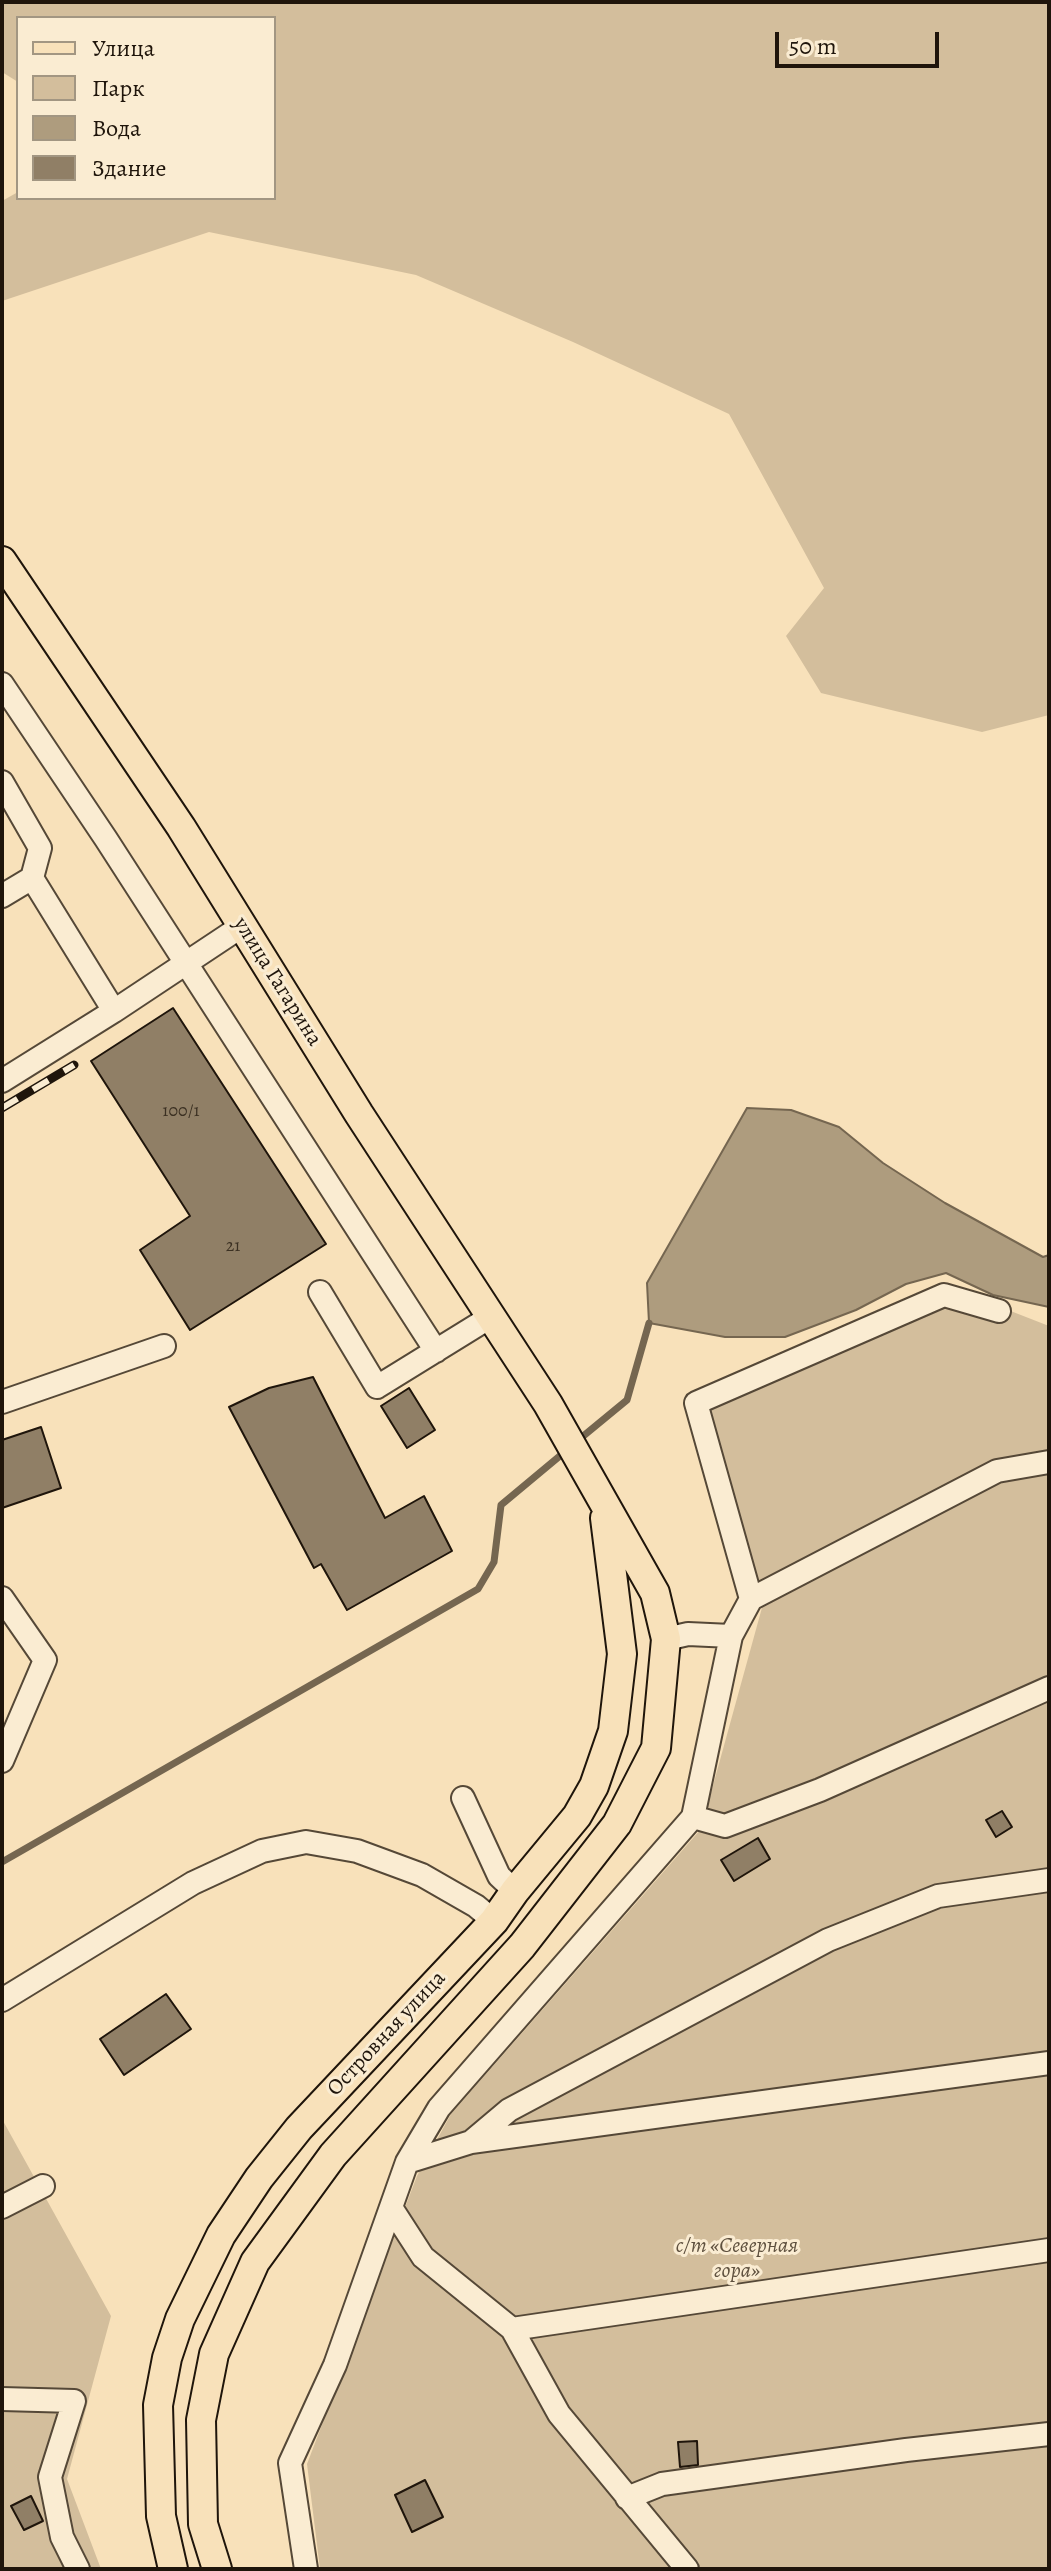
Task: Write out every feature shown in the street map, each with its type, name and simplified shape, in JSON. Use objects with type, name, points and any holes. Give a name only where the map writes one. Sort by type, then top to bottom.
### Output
[{"type":"main road","name":"улица Гагарина","points":[[2,561],[181,827],[359,1114],[548,1404],[603,1505]]},
{"type":"main road","name":"Островная улица","points":[[217,2569],[203,2524],[201,2420],[214,2354],[255,2262],[333,2155],[522,1946],[617,1824],[656,1748],[666,1639],[655,1593],[603,1505]]},
{"type":"main road","name":"Островная улица","points":[[173,2569],[161,2516],[158,2405],[167,2358],[180,2319],[221,2235],[259,2178],[299,2128],[494,1921],[577,1816],[594,1786],[613,1731],[622,1654],[603,1505]]},
{"type":"street","points":[[2,684],[436,1351]]},
{"type":"street","points":[[2,782],[40,848],[32,878],[2,896]]},
{"type":"street","points":[[32,878],[114,1011]]},
{"type":"street","points":[[2,1081],[242,926]]},
{"type":"street","points":[[320,1292],[377,1387],[492,1316]]},
{"type":"street","points":[[751,1599],[696,1403],[944,1295],[999,1311]]},
{"type":"street","points":[[2,1402],[164,1346]]},
{"type":"street","points":[[306,2569],[290,2463],[335,2365],[407,2162],[439,2108],[693,1817],[731,1636],[751,1599],[997,1471],[1049,1462]]},
{"type":"street","points":[[2,1598],[45,1660],[2,1761]]},
{"type":"street","points":[[666,1639],[688,1634],[731,1636]]},
{"type":"street","points":[[693,1817],[725,1826],[820,1790],[1049,1688]]},
{"type":"street","points":[[463,1798],[499,1876],[515,1891]]},
{"type":"street","points":[[2,2000],[193,1883],[262,1851],[306,1842],[357,1851],[422,1875],[476,1906],[494,1921]]},
{"type":"street","points":[[471,2142],[509,2110],[828,1940],[938,1896],[1049,1880]]},
{"type":"street","points":[[407,2162],[471,2142],[1049,2063]]},
{"type":"street","points":[[2,2207],[43,2186]]},
{"type":"street","points":[[392,2209],[423,2257],[512,2329],[559,2414],[687,2569]]},
{"type":"street","points":[[512,2329],[1049,2250]]},
{"type":"street","points":[[2,2399],[74,2401],[50,2477],[62,2537],[78,2569]]},
{"type":"street","points":[[627,2498],[662,2484],[906,2450],[1049,2434]]},
{"type":"green space","points":[[2,2],[1049,2],[1049,715],[982,732],[821,693],[786,636],[824,588],[729,414],[573,342],[416,275],[209,232],[2,301],[2,201],[16,193],[16,200],[276,200],[276,16],[16,16],[16,81],[2,72]]},
{"type":"green space","name":"с/т «Северная гора»","points":[[944,1285],[1049,1326],[1049,2569],[320,2569],[307,2464],[417,2176],[451,2114],[701,1829],[763,1604],[698,1389]]},
{"type":"green space","points":[[2,2119],[111,2316],[67,2479],[101,2569],[2,2569]]},
{"type":"water","points":[[747,1108],[791,1110],[839,1127],[883,1163],[945,1203],[1043,1257],[1049,1255],[1049,1307],[993,1295],[946,1273],[906,1284],[856,1310],[785,1337],[725,1337],[649,1323],[647,1283]]},
{"type":"building","points":[[173,1008],[326,1244],[190,1330],[140,1250],[190,1216],[91,1061]]},
{"type":"building","points":[[313,1377],[385,1518],[424,1496],[452,1551],[347,1610],[321,1564],[314,1568],[229,1407],[269,1388]]},
{"type":"building","points":[[409,1388],[435,1430],[407,1448],[381,1406]]},
{"type":"building","points":[[41,1427],[61,1488],[2,1508],[2,1440]]},
{"type":"building","points":[[1002,1811],[1012,1827],[996,1837],[986,1820]]},
{"type":"building","points":[[758,1838],[770,1859],[734,1881],[721,1860]]},
{"type":"building","points":[[166,1994],[191,2029],[124,2075],[100,2039]]},
{"type":"building","points":[[697,2441],[698,2465],[680,2467],[678,2442]]},
{"type":"building","points":[[425,2480],[443,2517],[412,2532],[395,2495]]},
{"type":"building","points":[[31,2496],[43,2521],[24,2530],[11,2506]]},
{"type":"waterway","points":[[576,1442],[627,1400],[649,1323]]},
{"type":"waterway","points":[[2,1862],[478,1589],[494,1562],[501,1505],[567,1450]]},
{"type":"railway","points":[[2,1108],[74,1065]]}]
